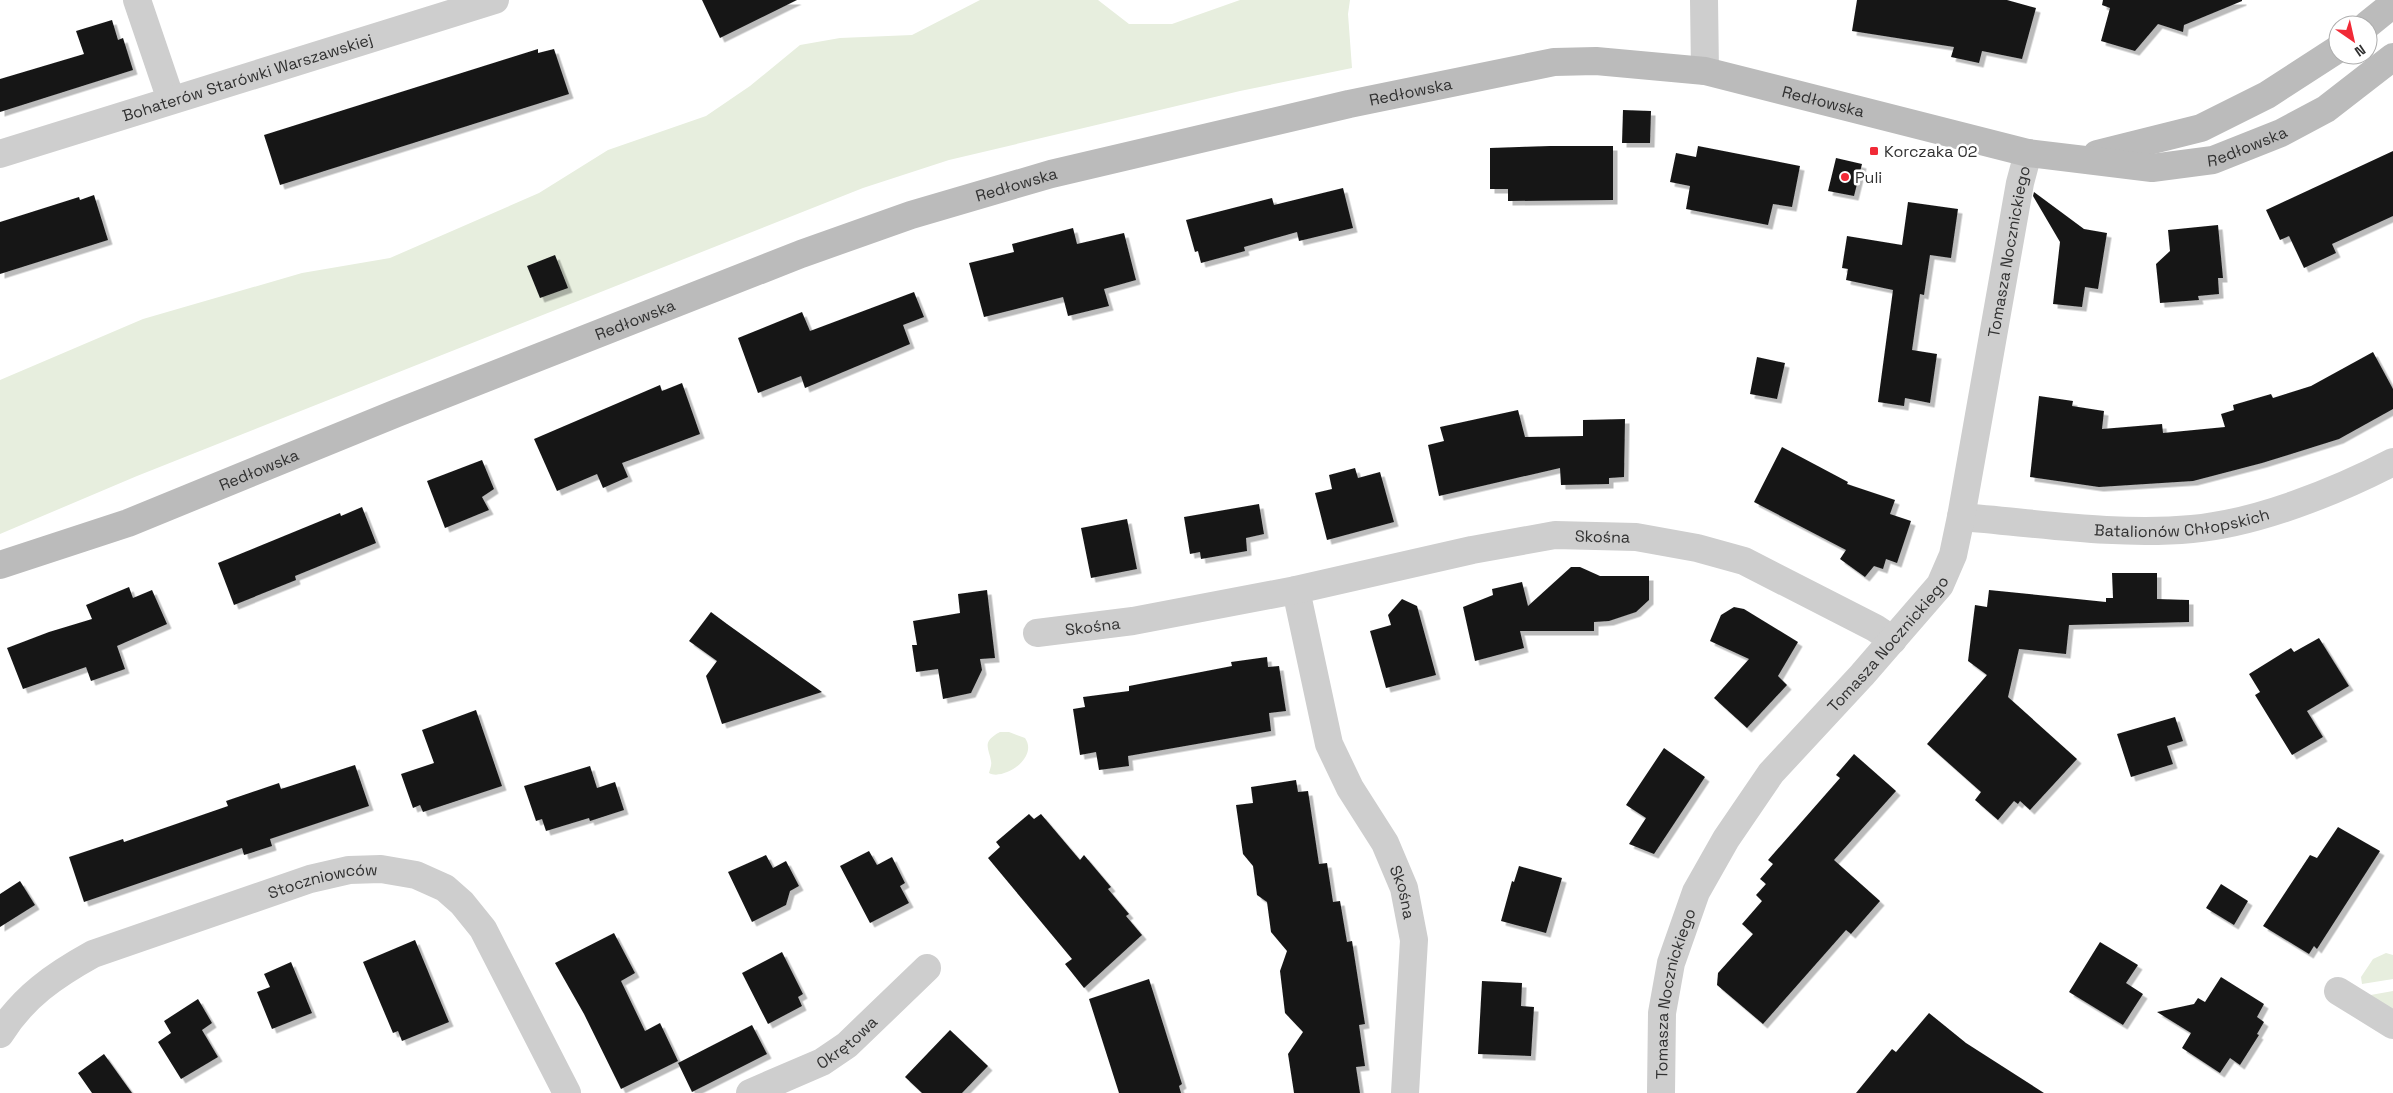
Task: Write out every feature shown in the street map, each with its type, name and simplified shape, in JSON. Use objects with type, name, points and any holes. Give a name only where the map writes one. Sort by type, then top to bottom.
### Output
[{"type":"street","points":[[137,0],[171,100]]},
{"type":"street","name":"Bohaterów Starówki Warszawskiej","points":[[0,154],[495,0]]},
{"type":"street","points":[[1704,0],[1705,71]]},
{"type":"street","points":[[2378,16],[2393,4]]},
{"type":"street","name":"Redłowska","points":[[2078,158],[2145,144],[2201,128],[2268,95],[2328,56]]},
{"type":"street","name":"Redłowska","points":[[0,564],[128,522],[397,413],[801,254],[911,215],[1051,174],[1349,104],[1554,62],[1596,62],[1705,71],[2028,153],[2152,168],[2213,160],[2281,132],[2326,109],[2393,57]]},
{"type":"street","name":"Tomasza Nocznickiego","points":[[1662,1093],[1662,1013],[1671,963],[1696,892],[1726,839],[1771,773],[1893,640],[1940,585],[1953,555],[2020,183],[2028,153]]},
{"type":"street","name":"Batalionów Chłopskich","points":[[1961,517],[2127,530],[2192,529],[2235,523],[2302,501],[2368,475],[2393,462]]},
{"type":"street","name":"Skośna","points":[[1037,633],[1133,620],[1296,590],[1472,550],[1555,535],[1636,537],[1697,548],[1744,561],[1875,628],[1893,640]]},
{"type":"street","name":"Skośna","points":[[1296,590],[1329,744],[1350,788],[1385,843],[1404,888],[1414,940],[1405,1093]]},
{"type":"street","name":"Stoczniowców","points":[[0,1034],[11,1017],[36,991],[60,972],[93,954],[310,879],[349,870],[381,869],[416,875],[445,888],[462,903],[483,930],[496,953],[567,1093]]},
{"type":"street","name":"Okrętowa","points":[[750,1093],[822,1062],[847,1045],[927,968]]},
{"type":"street","points":[[2338,990],[2393,1025]]},
{"type":"green space","points":[[980,0],[1098,0],[1129,24],[1172,24],[1240,0],[1350,0],[1348,14],[1352,68],[1240,91],[949,160],[863,188],[137,476],[0,534],[0,380],[143,319],[302,273],[390,258],[539,193],[608,150],[706,116],[750,86],[800,45],[840,38],[912,35]]},
{"type":"green space","points":[[1000,732],[1009,732],[1025,738],[1028,746],[1027,753],[1018,766],[1010,771],[995,775],[989,773],[991,762],[988,742]]},
{"type":"green space","points":[[2386,953],[2393,955],[2393,979],[2362,984],[2361,977],[2373,959]]},
{"type":"green space","points":[[2393,991],[2393,1014],[2365,996]]},
{"type":"building","points":[[702,0],[797,0],[720,38]]},
{"type":"building","points":[[1857,0],[2007,0],[2036,8],[2022,59],[1982,51],[1979,63],[1951,57],[1954,47],[1852,31]]},
{"type":"building","points":[[2103,0],[2242,1],[2184,25],[2183,32],[2158,24],[2135,51],[2101,41],[2110,8],[2102,5]]},
{"type":"building","points":[[112,20],[118,40],[123,38],[133,70],[0,112],[0,79],[84,54],[76,31]]},
{"type":"building","points":[[538,49],[538,53],[554,49],[569,94],[280,185],[264,135]]},
{"type":"building","points":[[1623,110],[1651,111],[1650,143],[1622,143]]},
{"type":"building","points":[[1613,146],[1613,200],[1508,201],[1508,189],[1490,189],[1490,148]]},
{"type":"building","points":[[1698,146],[1800,166],[1792,207],[1773,204],[1768,225],[1686,209],[1690,186],[1670,182],[1676,153],[1696,157]]},
{"type":"building","points":[[2393,151],[2393,216],[2332,244],[2336,253],[2304,268],[2289,236],[2280,240],[2266,210]]},
{"type":"building","name":"Puli","points":[[1836,158],[1862,164],[1854,196],[1828,191]]},
{"type":"building","points":[[1343,188],[1353,228],[1299,241],[1297,232],[1244,247],[1245,251],[1201,263],[1198,251],[1195,252],[1186,220],[1272,198],[1274,205]]},
{"type":"building","points":[[2034,192],[2084,229],[2107,233],[2098,289],[2085,287],[2082,307],[2053,304],[2060,242],[2033,196]]},
{"type":"building","points":[[94,195],[108,240],[0,274],[0,222],[79,197],[80,200]]},
{"type":"building","points":[[1908,202],[1958,209],[1951,258],[1930,255],[1924,295],[1920,294],[1912,350],[1937,354],[1930,403],[1905,398],[1904,406],[1878,402],[1893,290],[1846,280],[1848,269],[1842,268],[1847,236],[1902,245]]},
{"type":"building","points":[[2218,225],[2223,278],[2218,278],[2219,294],[2198,296],[2199,300],[2160,303],[2156,264],[2170,251],[2168,230]]},
{"type":"building","points":[[1073,228],[1077,244],[1124,233],[1136,280],[1104,289],[1109,306],[1068,316],[1063,297],[984,317],[969,263],[1014,252],[1012,244]]},
{"type":"building","points":[[555,255],[568,288],[540,298],[527,266]]},
{"type":"building","points":[[914,292],[924,317],[903,325],[910,344],[805,388],[801,376],[758,393],[738,338],[802,312],[810,331]]},
{"type":"building","points":[[2373,352],[2393,389],[2393,409],[2339,439],[2262,463],[2193,481],[2099,487],[2030,477],[2039,396],[2073,401],[2072,406],[2104,411],[2102,429],[2162,424],[2163,433],[2225,427],[2221,414],[2234,410],[2233,405],[2271,394],[2273,398],[2311,386]]},
{"type":"building","points":[[1757,357],[1785,363],[1777,399],[1750,394]]},
{"type":"building","points":[[682,383],[700,434],[622,463],[628,477],[603,488],[597,474],[557,491],[534,439],[660,385],[662,391]]},
{"type":"building","points":[[1518,410],[1525,437],[1583,436],[1583,420],[1625,419],[1624,477],[1609,478],[1609,484],[1561,485],[1560,468],[1439,496],[1428,445],[1444,441],[1440,427]]},
{"type":"building","points":[[1782,447],[1848,482],[1847,484],[1895,500],[1890,514],[1911,521],[1897,563],[1886,559],[1883,569],[1874,566],[1865,577],[1840,559],[1846,550],[1754,502]]},
{"type":"building","points":[[482,460],[494,489],[482,497],[489,510],[445,528],[427,481]]},
{"type":"building","points":[[1355,468],[1358,478],[1380,472],[1394,522],[1327,540],[1315,493],[1332,489],[1329,475]]},
{"type":"building","points":[[1259,504],[1264,534],[1246,538],[1247,551],[1201,559],[1200,552],[1190,554],[1184,517]]},
{"type":"building","points":[[362,507],[376,543],[295,576],[296,580],[234,605],[218,563],[340,513],[341,516]]},
{"type":"building","points":[[1127,519],[1137,569],[1091,578],[1081,528]]},
{"type":"building","points":[[1571,567],[1580,567],[1600,576],[1649,576],[1649,600],[1636,612],[1609,621],[1594,622],[1594,631],[1520,631],[1524,648],[1475,661],[1463,607],[1493,595],[1492,589],[1522,582],[1528,606]]},
{"type":"building","points":[[2112,573],[2157,573],[2157,599],[2189,600],[2189,622],[2069,625],[2066,654],[2019,649],[2008,697],[2077,759],[2030,810],[2020,801],[2018,804],[2014,801],[1998,820],[1975,800],[1981,792],[1927,744],[1987,675],[1968,661],[1975,605],[1987,607],[1989,590],[2106,602],[2106,598],[2113,598]]},
{"type":"building","points":[[129,587],[133,598],[152,590],[167,624],[117,646],[125,669],[91,681],[86,667],[23,689],[7,648],[49,632],[92,619],[86,605]]},
{"type":"building","points":[[987,590],[995,658],[980,659],[982,670],[971,693],[943,699],[938,669],[916,672],[912,645],[917,645],[913,621],[960,613],[958,594]]},
{"type":"building","points":[[1402,599],[1417,606],[1436,675],[1386,688],[1370,631],[1391,625],[1388,615]]},
{"type":"building","points":[[1734,607],[1744,609],[1798,642],[1778,676],[1787,685],[1747,728],[1714,698],[1749,659],[1710,641],[1721,615]]},
{"type":"building","points":[[711,612],[822,692],[722,724],[706,676],[717,661],[689,641]]},
{"type":"building","points":[[2319,638],[2349,686],[2307,711],[2323,737],[2292,755],[2255,695],[2260,692],[2249,674],[2291,648],[2294,652]]},
{"type":"building","points":[[1267,657],[1268,667],[1279,666],[1286,711],[1269,713],[1271,731],[1128,756],[1129,766],[1099,770],[1096,752],[1080,755],[1073,709],[1085,707],[1083,697],[1129,691],[1129,686],[1232,666],[1231,662]]},
{"type":"building","points":[[476,710],[502,786],[423,812],[420,805],[413,808],[401,774],[434,763],[422,730]]},
{"type":"building","points":[[2175,717],[2183,741],[2167,746],[2173,764],[2131,777],[2117,734]]},
{"type":"building","points":[[1664,748],[1705,777],[1654,854],[1629,844],[1646,818],[1626,805]]},
{"type":"building","points":[[1854,754],[1896,791],[1834,860],[1880,901],[1851,934],[1846,930],[1763,1024],[1717,985],[1718,973],[1753,934],[1742,924],[1762,901],[1756,895],[1766,884],[1760,879],[1773,864],[1768,860],[1840,778],[1836,775]]},
{"type":"building","points":[[355,765],[369,806],[270,839],[272,846],[244,855],[242,848],[84,902],[69,857],[123,839],[124,842],[228,806],[226,801],[279,783],[281,789]]},
{"type":"building","points":[[590,766],[597,788],[615,782],[624,810],[590,821],[589,818],[546,831],[542,819],[536,821],[524,786]]},
{"type":"building","points":[[1296,780],[1298,792],[1308,791],[1319,864],[1327,863],[1333,902],[1340,901],[1347,942],[1352,941],[1365,1024],[1359,1025],[1365,1066],[1356,1067],[1360,1093],[1294,1093],[1288,1054],[1303,1032],[1285,1013],[1280,971],[1287,951],[1271,932],[1267,902],[1257,895],[1253,866],[1243,854],[1236,805],[1253,803],[1251,787]]},
{"type":"building","points":[[1029,814],[1034,819],[1041,814],[1080,860],[1084,855],[1111,887],[1108,889],[1129,914],[1126,916],[1142,935],[1084,988],[1065,964],[1072,959],[988,858],[1000,847],[996,842]]},
{"type":"building","points":[[2338,827],[2380,851],[2317,949],[2314,946],[2309,954],[2263,926],[2310,855],[2317,858]]},
{"type":"building","points":[[869,851],[877,865],[892,857],[905,883],[900,886],[909,903],[870,923],[840,866]]},
{"type":"building","points":[[766,855],[773,868],[786,861],[799,886],[790,891],[786,905],[752,922],[728,872]]},
{"type":"building","points":[[1519,866],[1562,878],[1546,933],[1501,921],[1512,881],[1514,882]]},
{"type":"building","points":[[20,881],[35,905],[0,927],[0,894]]},
{"type":"building","points":[[2221,884],[2248,901],[2234,925],[2206,908]]},
{"type":"building","points":[[614,933],[635,973],[621,981],[645,1031],[660,1023],[678,1061],[621,1089],[584,1014],[555,963]]},
{"type":"building","points":[[415,940],[449,1022],[402,1041],[398,1031],[393,1033],[363,962]]},
{"type":"building","points":[[2100,942],[2138,965],[2126,983],[2143,994],[2123,1025],[2069,992]]},
{"type":"building","points":[[782,952],[803,994],[798,997],[802,1006],[768,1024],[742,973]]},
{"type":"building","points":[[291,962],[312,1013],[272,1029],[257,992],[270,987],[264,974]]},
{"type":"building","points":[[2221,977],[2264,1004],[2257,1017],[2264,1022],[2257,1034],[2259,1035],[2240,1065],[2230,1058],[2220,1073],[2182,1048],[2191,1033],[2157,1012],[2194,1004],[2198,998],[2205,1002]]},
{"type":"building","points":[[1149,979],[1182,1084],[1179,1086],[1181,1093],[1119,1093],[1089,999]]},
{"type":"building","points":[[1482,981],[1522,983],[1521,1006],[1534,1007],[1531,1056],[1478,1054]]},
{"type":"building","points":[[198,999],[212,1023],[202,1030],[218,1057],[181,1079],[158,1042],[171,1033],[164,1021]]},
{"type":"building","points":[[1929,1013],[1966,1043],[2044,1093],[1856,1093],[1892,1049],[1896,1052]]},
{"type":"building","points":[[752,1025],[767,1054],[692,1092],[678,1063]]},
{"type":"building","points":[[950,1030],[988,1066],[962,1093],[922,1093],[905,1077]]},
{"type":"building","points":[[104,1054],[132,1093],[92,1093],[78,1073]]},
{"type":"place","name":"Korczaka 02","points":[[1874,151]]},
{"type":"place","name":"Puli","points":[[1845,177]]}]
